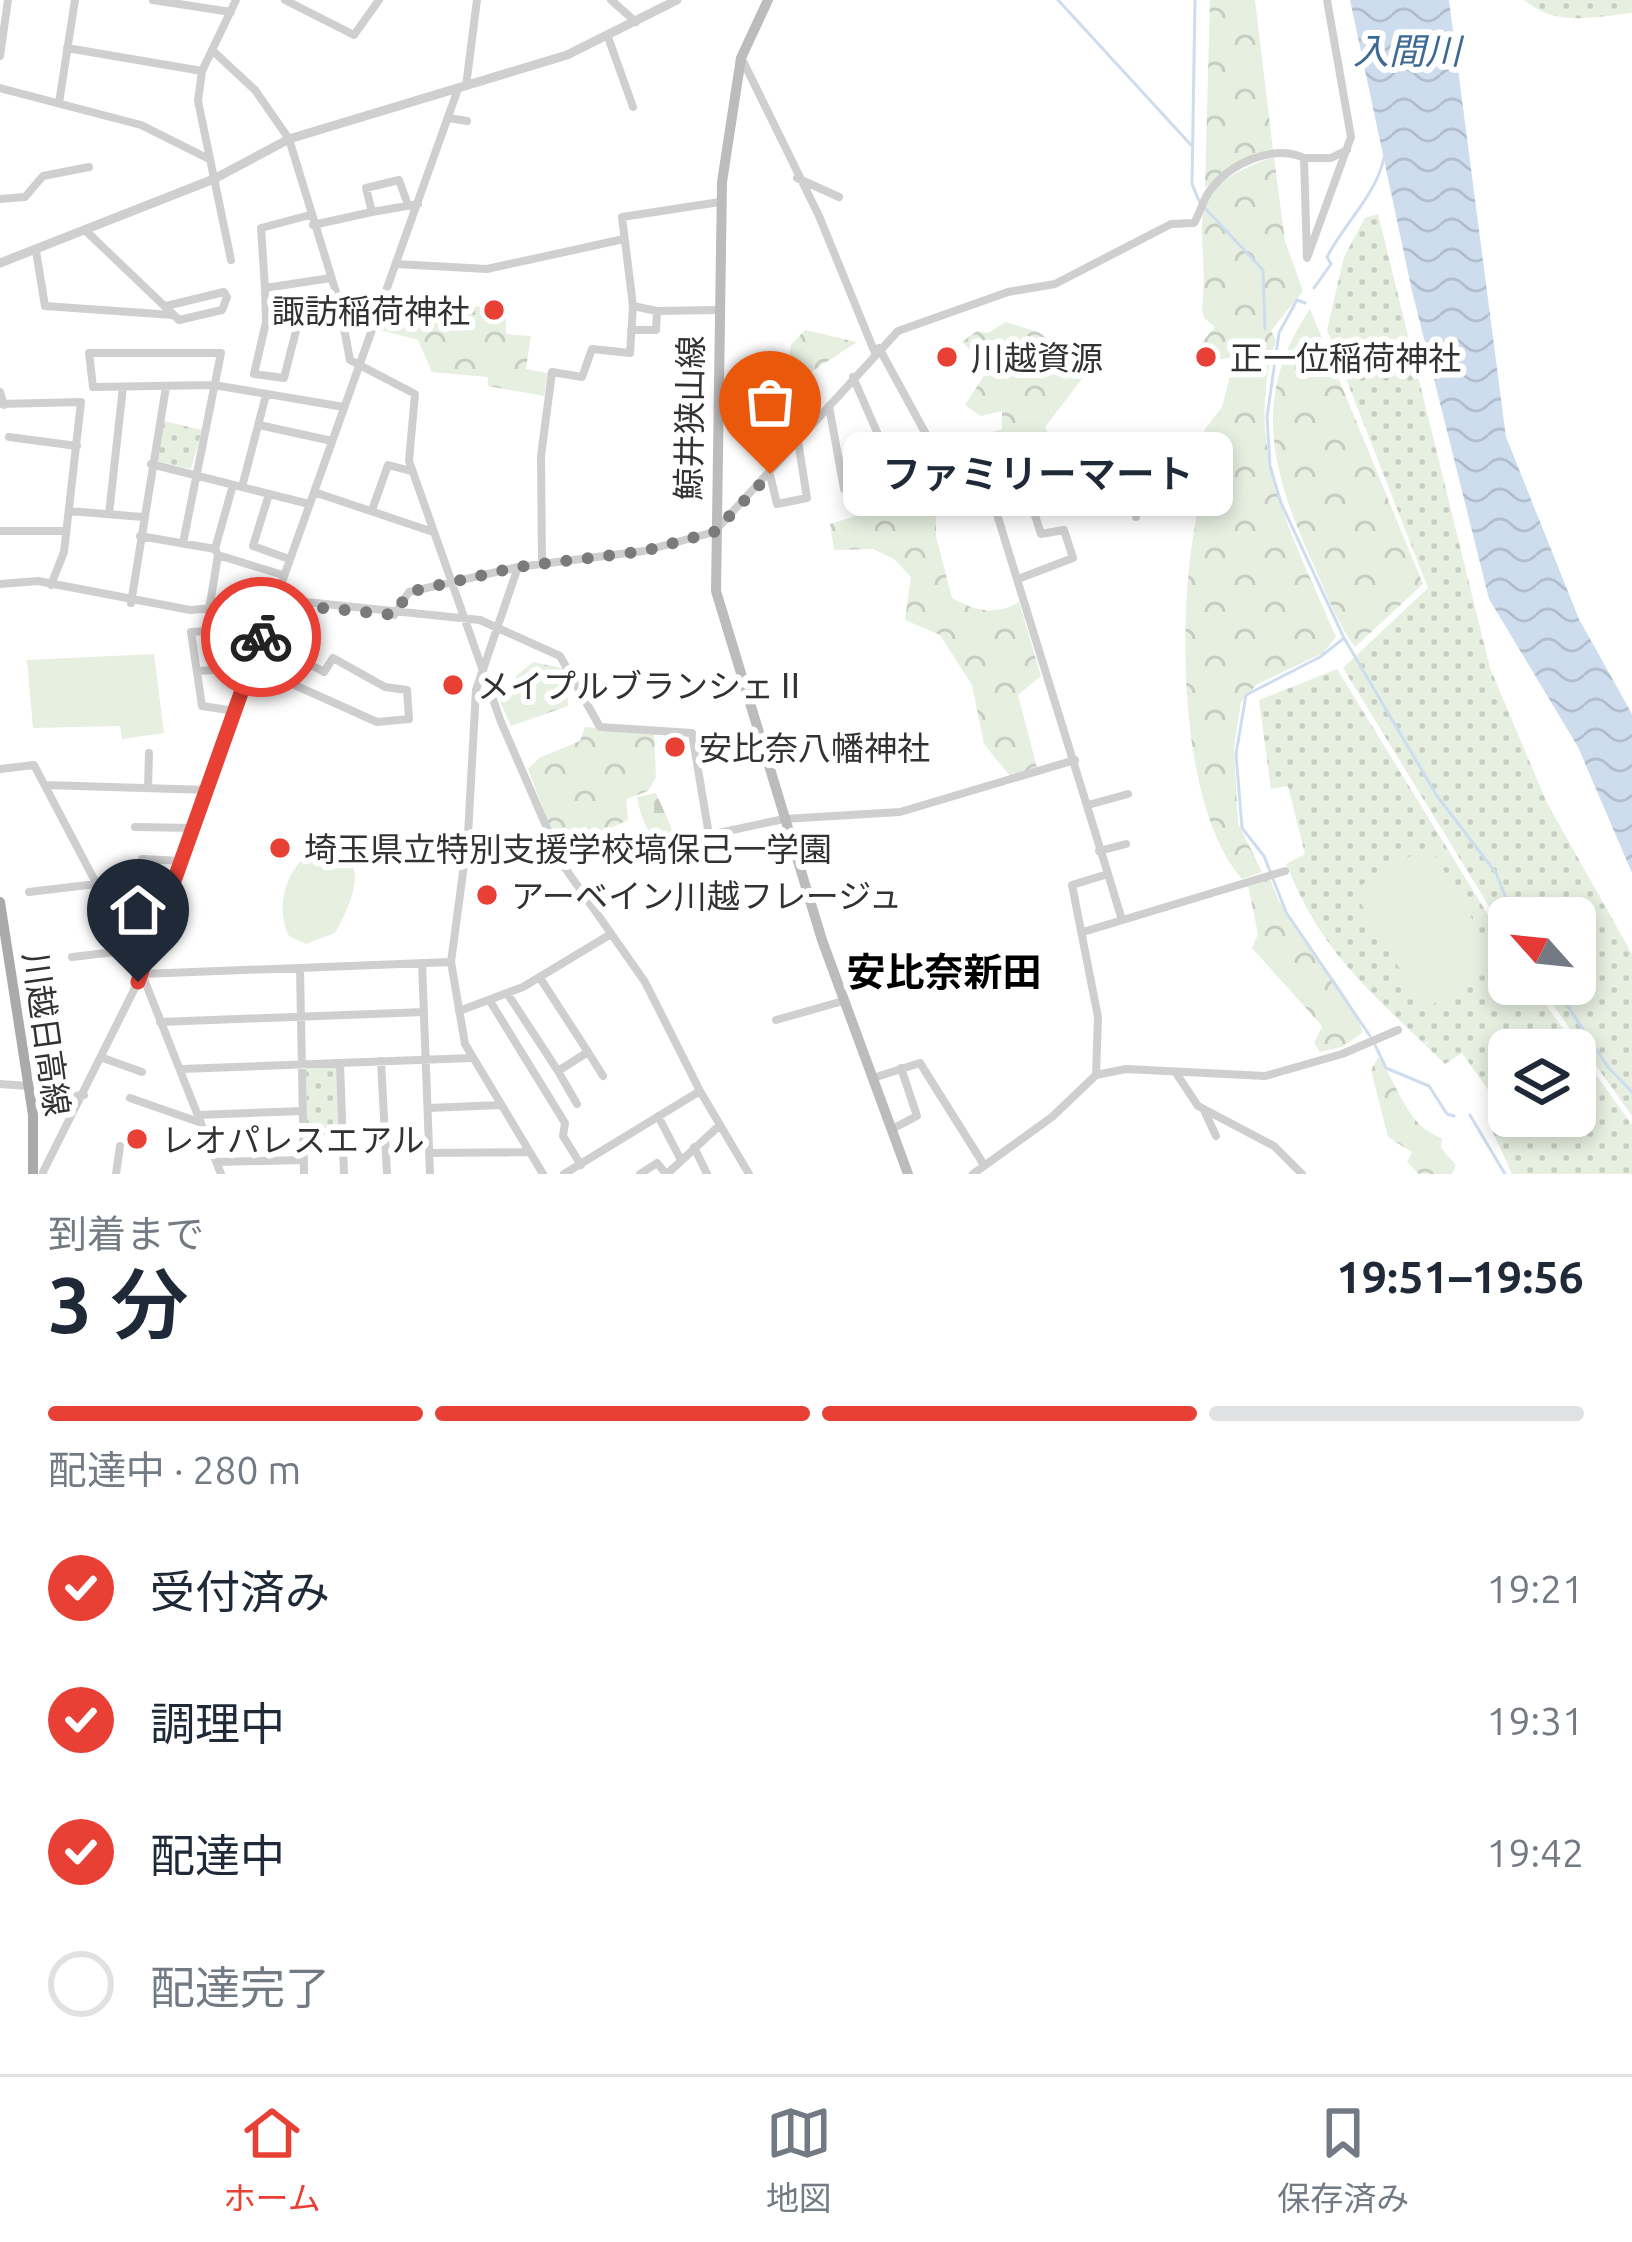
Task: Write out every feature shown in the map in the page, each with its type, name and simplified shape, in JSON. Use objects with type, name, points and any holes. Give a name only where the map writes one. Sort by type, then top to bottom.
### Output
[{"type":"main road","name":"鯨井狭山線","points":[[768,0],[741,58],[720,202],[714,532],[722,620],[843,1001],[908,1174]]},
{"type":"main road","name":"川越日高線","points":[[0,902],[6,973],[29,1086],[39,1173]]},
{"type":"street","points":[[0,56],[8,0]]},
{"type":"street","points":[[59,103],[75,0]]},
{"type":"street","points":[[153,0],[230,12]]},
{"type":"street","points":[[231,260],[199,101],[202,71],[236,0]]},
{"type":"street","points":[[285,0],[354,35],[379,0]]},
{"type":"street","points":[[39,1173],[86,1095],[140,978],[396,264],[413,204],[462,88],[477,0]]},
{"type":"street","points":[[611,0],[637,24]]},
{"type":"street","points":[[0,262],[214,179],[290,140],[608,37],[677,0]]},
{"type":"street","points":[[1304,158],[1307,258],[1347,150],[1350,113],[1327,0]]},
{"type":"street","points":[[608,37],[634,107]]},
{"type":"street","points":[[67,48],[202,71]]},
{"type":"street","points":[[212,50],[255,90],[290,140],[342,319],[346,351],[359,367],[415,394],[412,472],[430,530],[480,667],[559,856],[645,982],[749,1174]]},
{"type":"street","points":[[741,58],[796,178],[819,216],[877,351],[939,458],[996,511],[1122,920]]},
{"type":"street","points":[[0,88],[151,129],[210,160]]},
{"type":"street","points":[[449,118],[467,121]]},
{"type":"street","points":[[394,615],[409,592],[518,567],[644,551],[714,532],[898,331],[1008,292],[1055,284],[1171,224],[1194,223],[1210,190],[1243,163],[1285,152],[1331,158],[1347,150]]},
{"type":"street","points":[[0,199],[25,197],[43,176],[89,167]]},
{"type":"street","points":[[796,178],[839,197]]},
{"type":"street","points":[[372,212],[367,187],[400,180],[413,204]]},
{"type":"street","points":[[542,564],[541,456],[552,372],[582,377],[592,349],[630,353],[633,306],[622,217],[720,202]]},
{"type":"street","points":[[313,226],[413,204]]},
{"type":"street","points":[[298,323],[284,378],[254,374],[266,322],[261,228],[310,214]]},
{"type":"street","points":[[87,232],[179,320],[222,310],[225,292],[166,306]]},
{"type":"street","points":[[396,264],[487,269],[624,239]]},
{"type":"street","points":[[36,251],[45,306],[175,315]]},
{"type":"street","points":[[265,288],[331,278]]},
{"type":"street","points":[[633,306],[657,311],[717,310]]},
{"type":"street","points":[[632,330],[656,330],[657,311]]},
{"type":"street","points":[[266,322],[342,319]]},
{"type":"street","points":[[183,543],[214,385],[220,352],[89,353],[93,387],[214,385],[344,407]]},
{"type":"street","points":[[829,405],[844,489],[852,488],[890,462],[853,377]]},
{"type":"street","points":[[109,514],[123,387]]},
{"type":"street","points":[[131,603],[166,387]]},
{"type":"street","points":[[0,392],[2,404],[78,398],[69,511],[51,585]]},
{"type":"street","points":[[209,610],[216,552],[266,394]]},
{"type":"street","points":[[259,425],[332,441]]},
{"type":"street","points":[[9,437],[77,446]]},
{"type":"street","points":[[770,474],[778,504],[807,498],[798,441]]},
{"type":"street","points":[[151,464],[309,504]]},
{"type":"street","points":[[372,511],[388,465],[412,472]]},
{"type":"street","points":[[996,511],[1131,471],[1136,518]]},
{"type":"street","points":[[314,493],[430,530]]},
{"type":"street","points":[[269,494],[253,546],[289,559]]},
{"type":"street","points":[[1018,579],[1073,558],[1064,530],[1041,534],[1030,500]]},
{"type":"street","points":[[69,511],[143,517]]},
{"type":"street","points":[[0,531],[66,531]]},
{"type":"street","points":[[140,536],[183,543],[283,575]]},
{"type":"street","points":[[518,567],[480,667],[471,722],[468,835],[451,962],[471,1058],[543,1174]]},
{"type":"street","points":[[0,584],[51,585],[131,603],[209,610],[273,603],[464,617],[497,627],[560,656],[601,727],[692,733],[709,835],[784,819],[900,812],[1076,760]]},
{"type":"street","points":[[197,671],[250,666],[376,722],[409,719],[407,689],[385,687],[333,658],[324,672],[262,633],[191,632],[202,706],[235,711]]},
{"type":"street","points":[[148,787],[149,753]]},
{"type":"street","points":[[0,769],[34,765],[45,784],[160,1022],[221,1174]]},
{"type":"street","points":[[45,784],[209,790]]},
{"type":"street","points":[[1088,805],[1128,794]]},
{"type":"street","points":[[135,827],[195,828]]},
{"type":"street","points":[[1099,851],[1126,844]]},
{"type":"street","points":[[142,859],[183,861]]},
{"type":"street","points":[[1083,932],[1281,873]]},
{"type":"street","points":[[1096,1075],[1098,1017],[1072,886],[1108,874]]},
{"type":"street","points":[[29,892],[96,884]]},
{"type":"street","points":[[459,1012],[540,978],[611,934]]},
{"type":"street","points":[[72,956],[124,951]]},
{"type":"street","points":[[422,962],[430,1174]]},
{"type":"street","points":[[140,978],[451,962]]},
{"type":"street","points":[[300,968],[304,1174]]},
{"type":"street","points":[[540,978],[603,1076]]},
{"type":"street","points":[[508,993],[578,1104]]},
{"type":"street","points":[[490,1000],[565,1124],[563,1136],[581,1165]]},
{"type":"street","points":[[776,1020],[843,1001]]},
{"type":"street","points":[[160,1022],[424,1012]]},
{"type":"street","points":[[973,1174],[1052,1117],[1096,1075],[1126,1070],[1276,1074],[1398,1030]]},
{"type":"street","points":[[558,1071],[587,1052]]},
{"type":"street","points":[[103,1058],[142,1072]]},
{"type":"street","points":[[181,1069],[471,1058]]},
{"type":"street","points":[[382,1061],[387,1174]]},
{"type":"street","points":[[340,1063],[344,1174]]},
{"type":"street","points":[[872,1078],[920,1063],[984,1165]]},
{"type":"street","points":[[890,1129],[917,1116],[901,1068]]},
{"type":"street","points":[[1175,1072],[1204,1110],[1216,1136]]},
{"type":"street","points":[[0,1084],[29,1086]]},
{"type":"street","points":[[564,1174],[700,1091]]},
{"type":"street","points":[[61,1097],[86,1095]]},
{"type":"street","points":[[130,1098],[199,1119],[303,1111]]},
{"type":"street","points":[[428,1108],[501,1105]]},
{"type":"street","points":[[1204,1110],[1274,1146],[1302,1174]]},
{"type":"street","points":[[658,1116],[681,1160]]},
{"type":"street","points":[[640,1174],[657,1163],[666,1174],[720,1125]]},
{"type":"street","points":[[304,1131],[343,1130]]},
{"type":"street","points":[[116,1174],[120,1146]]},
{"type":"street","points":[[694,1147],[707,1174]]},
{"type":"street","points":[[429,1153],[529,1152]]},
{"type":"street","points":[[217,1162],[304,1160]]},
{"type":"green space","points":[[1210,0],[1255,0],[1273,150],[1229,166],[1205,188]]},
{"type":"green space","points":[[1524,0],[1632,0],[1632,13],[1562,17]]},
{"type":"green space","points":[[1274,157],[1285,241],[1303,291],[1271,331],[1276,340],[1267,381],[1269,456],[1289,528],[1336,637],[1323,653],[1256,685],[1241,702],[1234,748],[1238,823],[1262,872],[1242,879],[1221,847],[1205,806],[1188,709],[1186,609],[1200,487],[1208,463],[1201,455],[1205,429],[1222,407],[1235,357],[1203,362],[1198,347],[1215,327],[1204,318],[1202,307],[1202,234],[1209,199],[1221,184]]},
{"type":"green space","points":[[1378,214],[1490,668],[1547,803],[1632,954],[1632,1116],[1596,1065],[1596,1029],[1570,1029],[1553,1005],[1596,1005],[1596,897],[1488,897],[1488,905],[1343,668],[1428,588],[1327,330],[1344,257],[1365,218]]},
{"type":"green space","points":[[487,306],[487,317],[506,318],[506,334],[531,336],[526,369],[548,373],[544,396],[488,386],[488,377],[432,372],[418,340],[380,330],[385,310]]},
{"type":"green space","points":[[1310,309],[1423,584],[1355,647],[1299,531],[1278,467],[1274,406],[1279,374]]},
{"type":"green space","points":[[1006,322],[1038,332],[1092,366],[1045,427],[1066,467],[1064,485],[983,483],[953,498],[936,515],[936,536],[952,598],[985,610],[1019,602],[1041,676],[1018,695],[1037,768],[1010,776],[984,744],[972,685],[940,635],[905,620],[911,577],[894,559],[873,549],[834,550],[830,524],[885,507],[910,509],[920,493],[916,461],[929,451],[966,453],[966,439],[1002,429],[1002,411],[981,416],[965,405],[989,368],[962,342],[977,331],[988,333]]},
{"type":"green space","points":[[805,330],[857,342],[785,389],[791,345]]},
{"type":"green space","points":[[163,421],[202,430],[191,469],[157,461]]},
{"type":"green space","points":[[154,654],[164,733],[122,739],[120,726],[33,728],[27,660]]},
{"type":"green space","points":[[533,662],[566,669],[568,706],[511,726],[498,697],[516,686],[516,676]]},
{"type":"green space","points":[[1337,669],[1488,915],[1488,1005],[1546,1005],[1563,1029],[1488,1029],[1488,1090],[1462,1053],[1445,1064],[1425,1045],[1431,1040],[1424,1044],[1344,963],[1313,919],[1286,864],[1305,854],[1288,786],[1271,789],[1259,700]]},
{"type":"green space","points":[[585,727],[654,732],[656,777],[648,791],[626,799],[628,820],[568,848],[554,837],[528,769],[539,758],[580,741]]},
{"type":"green space","points":[[656,793],[678,843],[687,842],[680,869],[659,848],[639,807],[637,797]]},
{"type":"green space","points":[[323,845],[349,858],[354,869],[353,893],[335,933],[306,944],[289,936],[282,910],[284,897],[301,860]]},
{"type":"green space","points":[[1429,845],[1488,946],[1488,972],[1424,1010],[1353,890]]},
{"type":"green space","points":[[1270,878],[1289,919],[1342,991],[1363,1032],[1342,1047],[1320,1052],[1314,1043],[1322,1026],[1252,948],[1258,934],[1248,885]]},
{"type":"green space","points":[[1378,1057],[1412,1115],[1442,1138],[1441,1148],[1456,1165],[1452,1174],[1419,1174],[1407,1162],[1412,1152],[1388,1137],[1371,1070]]},
{"type":"green space","points":[[338,1066],[340,1128],[307,1128],[306,1067]]},
{"type":"green space","points":[[1596,1075],[1632,1125],[1632,1174],[1512,1174],[1495,1137],[1596,1137]]},
{"type":"water","name":"入間川","points":[[1350,0],[1449,0],[1506,437],[1579,619],[1632,714],[1632,873],[1578,747],[1489,599],[1412,291]]},
{"type":"waterway","points":[[1058,0],[1191,145]]},
{"type":"waterway","points":[[1195,0],[1192,184],[1199,201]]},
{"type":"waterway","points":[[1314,288],[1331,264],[1327,257],[1334,244],[1374,185],[1384,158]]},
{"type":"waterway","points":[[1203,206],[1263,270],[1265,329]]},
{"type":"waterway","points":[[1280,331],[1297,300],[1305,303]]},
{"type":"waterway","points":[[1279,333],[1267,417],[1270,466],[1281,503],[1344,638],[1437,796],[1496,873],[1506,897]]},
{"type":"waterway","points":[[1343,639],[1320,657],[1246,695],[1236,754],[1242,828],[1264,856],[1286,912],[1370,1036]]},
{"type":"waterway","points":[[1567,1005],[1608,1067],[1632,1092]]},
{"type":"waterway","points":[[1375,1045],[1386,1068],[1429,1086],[1447,1114],[1454,1116]]},
{"type":"waterway","points":[[1470,1115],[1505,1174]]},
{"type":"way so far","points":[[261,637],[273,603],[340,606],[394,615],[409,592],[518,567],[644,551],[714,532],[770,474]]},
{"type":"place","name":"諏訪稲荷神社","points":[[494,310]]},
{"type":"place","name":"川越資源","points":[[947,357]]},
{"type":"place","name":"正一位稲荷神社","points":[[1206,357]]},
{"type":"place","name":"ファミリーマート","points":[[770,474]]},
{"type":"place","name":"メイプルブランシェⅡ","points":[[453,685]]},
{"type":"place","name":"安比奈八幡神社","points":[[675,747]]},
{"type":"place","name":"埼玉県立特別支援学校塙保己一学園","points":[[280,848]]},
{"type":"place","name":"アーベイン川越フレージュ","points":[[487,895]]},
{"type":"place","name":"レオパレスエアル","points":[[137,1139]]},
{"type":"district","name":"安比奈新田","points":[[944,971]]},
{"type":"route","points":[[138,982],[261,637]]}]
